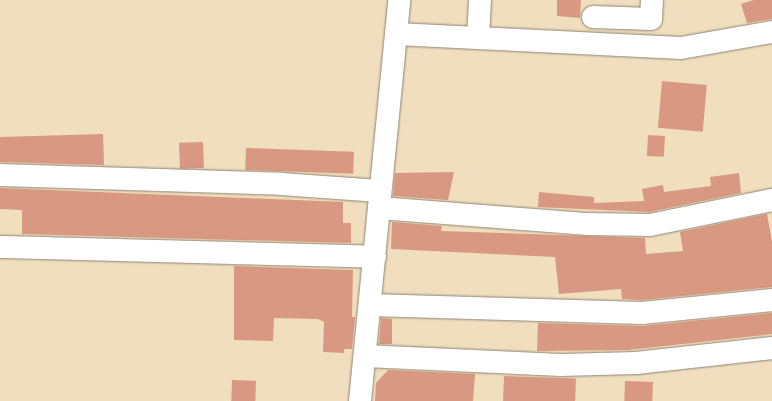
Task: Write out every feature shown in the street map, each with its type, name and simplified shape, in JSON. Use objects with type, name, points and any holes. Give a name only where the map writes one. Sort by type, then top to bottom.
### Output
[{"type":"street","points":[[360,401],[399,0]]},
{"type":"street","points":[[478,38],[480,0]]},
{"type":"street","points":[[591,44],[593,9],[651,19],[652,0]]},
{"type":"street","points":[[396,34],[681,48],[772,32]]},
{"type":"street","points":[[0,175],[281,184],[380,200],[588,224],[650,225],[772,200]]},
{"type":"street","points":[[0,247],[375,257]]},
{"type":"street","points":[[370,305],[642,313],[772,300]]},
{"type":"street","points":[[365,356],[570,364],[636,363],[772,348]]},
{"type":"building","points":[[557,0],[581,0],[580,18],[557,16]]},
{"type":"building","points":[[754,0],[772,0],[772,19],[747,23],[741,4]]},
{"type":"building","points":[[662,81],[707,85],[703,132],[658,128]]},
{"type":"building","points":[[103,134],[104,165],[0,162],[0,137]]},
{"type":"building","points":[[648,135],[665,136],[664,157],[647,156]]},
{"type":"building","points":[[203,142],[204,168],[180,169],[179,143]]},
{"type":"building","points":[[246,148],[354,152],[353,174],[245,170]]},
{"type":"building","points":[[454,172],[448,200],[393,196],[395,173]]},
{"type":"building","points":[[739,173],[741,193],[649,212],[538,207],[539,192],[594,197],[594,203],[644,201],[642,189],[663,185],[664,192],[711,186],[710,177]]},
{"type":"building","points":[[0,188],[343,202],[343,223],[351,223],[351,243],[22,234],[22,210],[0,209]]},
{"type":"building","points":[[767,214],[772,242],[772,287],[642,300],[622,299],[621,289],[559,294],[555,257],[391,249],[392,222],[442,226],[441,231],[645,238],[646,254],[683,251],[680,232]]},
{"type":"building","points":[[234,266],[353,270],[352,317],[355,317],[352,349],[344,349],[344,353],[323,352],[324,322],[318,319],[274,318],[273,341],[234,340]]},
{"type":"building","points":[[772,313],[772,334],[628,350],[537,351],[538,323],[643,326]]},
{"type":"building","points":[[381,318],[392,319],[392,344],[379,344]]},
{"type":"building","points":[[388,370],[475,374],[473,401],[375,401],[376,383]]},
{"type":"building","points":[[504,376],[576,379],[575,401],[503,401]]},
{"type":"building","points":[[232,380],[256,381],[255,401],[231,401]]},
{"type":"building","points":[[625,381],[653,382],[652,401],[624,401]]}]
